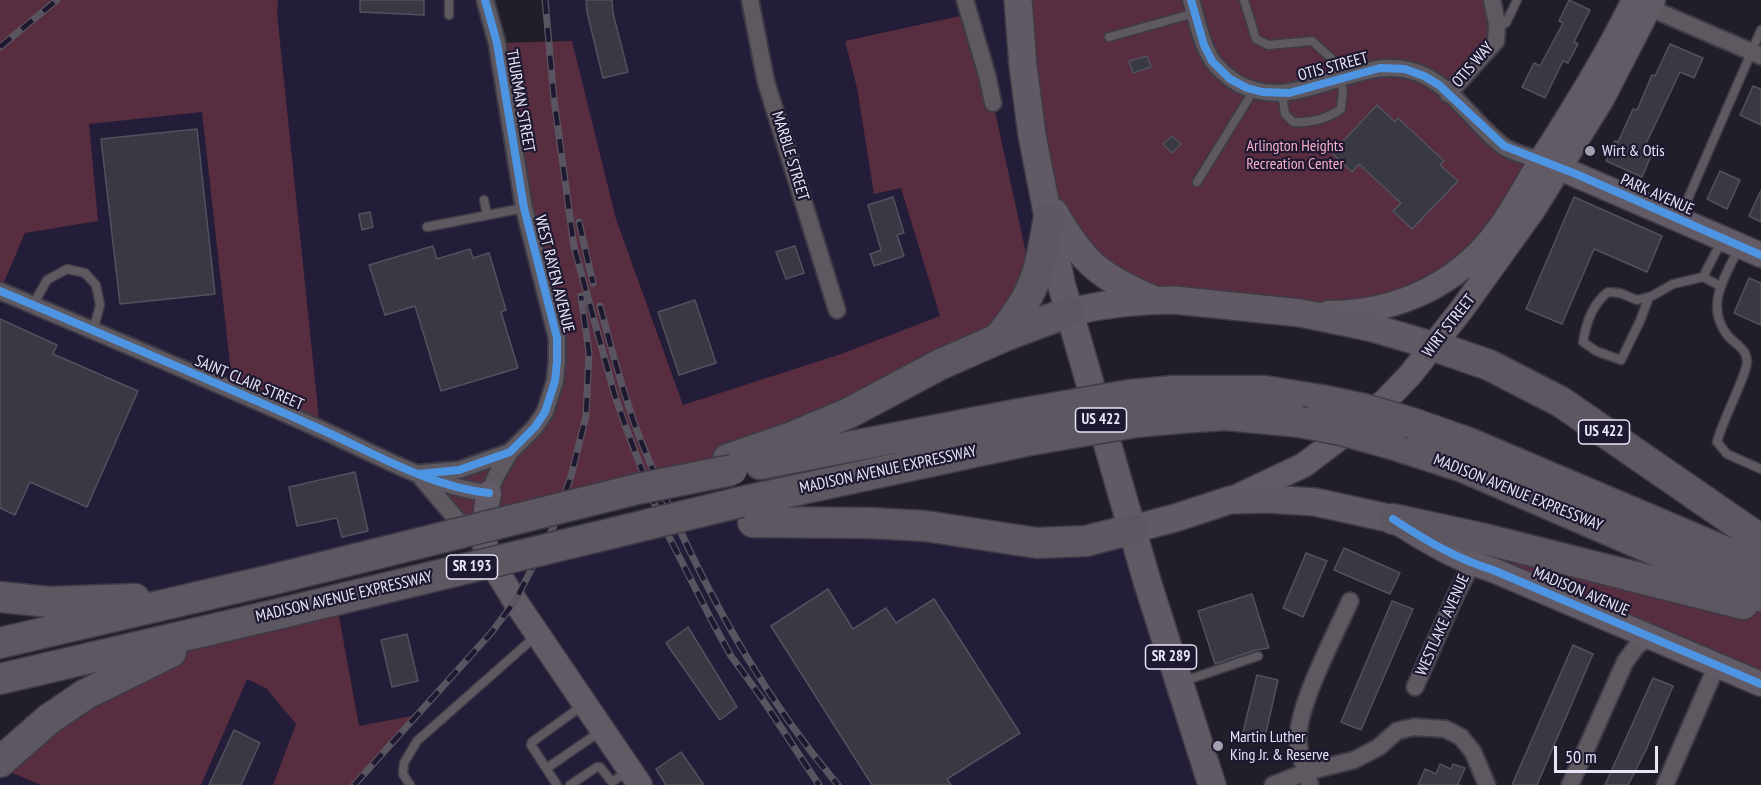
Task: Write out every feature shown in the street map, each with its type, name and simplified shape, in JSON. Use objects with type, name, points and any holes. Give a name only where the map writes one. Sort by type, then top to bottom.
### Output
[{"type":"highway","points":[[998,339],[1020,310],[1033,285],[1047,208]]},
{"type":"highway","points":[[730,464],[849,413],[939,365],[998,339],[1069,312]]},
{"type":"highway","name":"US 422","points":[[1434,346],[1489,365],[1561,402],[1761,540]]},
{"type":"highway","name":"MADISON AVENUE EXPRESSWAY","points":[[1177,404],[1265,391],[1364,409],[1463,467],[1761,596]]},
{"type":"highway","name":"MADISON AVENUE EXPRESSWAY","points":[[0,679],[662,521],[747,512],[1129,395],[1226,415],[1265,417],[1341,430],[1402,433],[1469,443],[1761,567]]},
{"type":"highway","name":"MADISON AVENUE EXPRESSWAY","points":[[0,643],[204,597],[730,464],[1022,427]]},
{"type":"highway","name":"SR 193","points":[[747,512],[925,526],[1036,543],[1086,541],[1133,529]]},
{"type":"highway","points":[[1393,519],[1485,539],[1600,570],[1761,608]]},
{"type":"highway","points":[[0,597],[49,602],[204,597]]},
{"type":"highway","points":[[0,762],[49,719],[86,694],[231,624]]},
{"type":"main road","name":"US 422","points":[[1018,0],[1023,66],[1032,135],[1061,283],[1133,529]]},
{"type":"main road","name":"WIRT STREET","points":[[1133,529],[1230,500],[1295,471],[1354,427],[1391,395],[1434,346],[1513,241],[1586,90],[1646,3]]},
{"type":"main road","name":"WIRT STREET","points":[[1069,312],[1098,305],[1153,300],[1174,300],[1301,313],[1363,311],[1390,305],[1426,291],[1454,274],[1487,244],[1518,200],[1550,164]]},
{"type":"main road","name":"PARK AVENUE","points":[[1550,164],[1741,247]]},
{"type":"main road","name":"US 422","points":[[1047,208],[1092,266],[1109,279],[1153,300]]},
{"type":"main road","name":"US 422","points":[[1301,313],[1374,328],[1434,346]]},
{"type":"main road","points":[[489,493],[486,509],[485,552],[635,777]]},
{"type":"main road","name":"MADISON AVENUE","points":[[1230,500],[1267,499],[1315,502],[1393,519],[1429,542],[1472,563],[1761,684]]},
{"type":"main road","name":"SR 289","points":[[1133,529],[1178,683],[1212,785]]},
{"type":"street","name":"THURMAN STREET","points":[[485,0],[496,43],[524,208]]},
{"type":"street","name":"MARBLE STREET","points":[[750,0],[766,82],[837,310]]},
{"type":"street","points":[[965,0],[993,103]]},
{"type":"street","name":"OTIS WAY","points":[[1448,94],[1496,41],[1497,24],[1492,0]]},
{"type":"street","points":[[1646,3],[1756,54]]},
{"type":"street","name":"OTIS STREET","points":[[1193,6],[1204,45],[1212,61],[1230,79],[1254,90],[1282,93],[1302,90],[1380,68],[1405,69],[1424,76],[1448,94],[1504,147],[1550,164]]},
{"type":"street","name":"WEST RAYEN AVENUE","points":[[419,474],[459,470],[510,452],[535,427],[545,412],[555,381],[558,361],[556,338],[524,208]]},
{"type":"street","name":"SAINT CLAIR STREET","points":[[0,291],[310,424],[419,474],[458,489],[489,493]]},
{"type":"street","points":[[489,493],[510,452]]},
{"type":"street","name":"SAINT CLAIR STREET","points":[[419,474],[485,552]]},
{"type":"street","name":"WESTLAKE AVENUE","points":[[1415,687],[1472,563]]},
{"type":"street","points":[[1308,779],[1298,739],[1300,720],[1350,601]]},
{"type":"street","points":[[1570,785],[1625,662],[1630,653],[1650,636]]},
{"type":"street","points":[[1665,785],[1717,665]]},
{"type":"street","points":[[1273,785],[1308,779],[1354,760],[1379,747],[1397,731],[1414,726],[1445,729],[1461,737],[1473,752],[1487,785]]},
{"type":"lane","points":[[449,0],[449,15]]},
{"type":"lane","points":[[1244,0],[1256,39],[1268,45],[1312,41],[1331,58],[1343,90],[1341,108],[1332,116],[1309,123],[1293,122],[1285,114],[1282,93]]},
{"type":"lane","points":[[1497,24],[1506,23],[1517,0]]},
{"type":"lane","points":[[1110,37],[1193,6]]},
{"type":"lane","points":[[1679,219],[1756,54],[1761,30]]},
{"type":"lane","points":[[1197,182],[1254,90]]},
{"type":"lane","points":[[484,200],[487,215]]},
{"type":"lane","points":[[427,227],[524,208]]},
{"type":"lane","points":[[1649,297],[1621,360],[1596,351],[1583,342],[1585,328],[1598,300],[1608,292],[1620,293],[1637,300],[1649,297],[1673,284],[1703,277],[1741,247]]},
{"type":"lane","points":[[1741,247],[1720,286],[1716,300],[1719,320],[1728,336],[1745,351],[1748,363],[1720,427],[1717,442],[1727,454],[1761,469]]},
{"type":"lane","points":[[33,305],[47,280],[67,269],[85,273],[96,285],[100,305],[93,331]]},
{"type":"lane","points":[[1703,277],[1720,286]]},
{"type":"lane","points":[[410,785],[403,774],[404,763],[417,741],[538,634]]},
{"type":"lane","points":[[1178,683],[1258,656]]},
{"type":"lane","points":[[557,785],[531,745],[532,742],[585,704]]},
{"type":"lane","points":[[547,768],[603,730]]},
{"type":"lane","points":[[570,785],[597,767],[600,767],[612,782],[635,777]]},
{"type":"shaded area","points":[[278,0],[485,0],[553,321],[555,381],[465,532],[204,597],[0,597],[0,291],[25,233],[98,221],[88,124],[202,111],[233,391]]},
{"type":"shaded area","points":[[543,0],[1018,0],[1045,198],[1033,285],[987,75],[845,40],[857,88],[875,193],[901,187],[940,316],[841,354],[683,405],[616,219],[572,41],[546,40]]},
{"type":"shaded area","points":[[661,521],[871,523],[967,532],[1133,529],[1212,785],[354,785],[417,715],[359,726],[336,600]]},
{"type":"shaded area","points":[[246,679],[266,687],[296,724],[273,785],[201,785]]},
{"type":"shaded area","points":[[0,768],[41,785],[0,785]]},
{"type":"green space","points":[[0,0],[278,0],[277,13],[320,429],[233,391],[202,112],[89,124],[98,221],[25,233],[0,291]]},
{"type":"green space","name":"Arlington Heights Recreation Center","points":[[1018,0],[1492,0],[1497,24],[1448,94],[1531,157],[1487,244],[1381,308],[1132,291],[1045,198]]},
{"type":"green space","points":[[969,14],[987,75],[1033,285],[1020,310],[787,439],[486,526],[485,552],[419,474],[476,465],[535,427],[557,361],[497,43],[572,41],[616,219],[683,405],[841,354],[940,316],[901,188],[874,194],[857,88],[845,41]]},
{"type":"green space","points":[[1485,539],[1761,608],[1761,684],[1472,563]]},
{"type":"green space","points":[[336,600],[359,726],[417,715],[354,785],[273,785],[296,724],[266,688],[247,679],[201,785],[41,785],[0,768],[29,735],[231,624]]},
{"type":"building","points":[[360,0],[424,0],[424,15],[360,12]]},
{"type":"building","points":[[586,0],[612,0],[613,13],[628,72],[603,78]]},
{"type":"building","points":[[1569,0],[1590,10],[1574,42],[1578,44],[1568,63],[1563,61],[1545,98],[1522,87],[1534,63],[1540,66],[1563,23],[1559,21]]},
{"type":"building","points":[[1670,44],[1703,58],[1694,78],[1680,72],[1642,152],[1651,156],[1642,177],[1606,161],[1615,141],[1618,142],[1633,109],[1637,110],[1652,75],[1655,76]]},
{"type":"building","points":[[1147,56],[1151,67],[1133,73],[1129,61]]},
{"type":"building","points":[[1753,86],[1761,89],[1761,125],[1740,115]]},
{"type":"building","points":[[1377,105],[1395,122],[1398,118],[1444,161],[1440,165],[1458,181],[1412,229],[1393,211],[1401,203],[1359,164],[1352,172],[1332,153]]},
{"type":"building","points":[[197,129],[215,294],[120,304],[101,139]]},
{"type":"building","points":[[1172,136],[1181,144],[1172,153],[1163,144]]},
{"type":"building","points":[[1720,171],[1740,180],[1727,209],[1707,199]]},
{"type":"building","points":[[1761,190],[1761,222],[1749,216]]},
{"type":"building","points":[[893,197],[904,233],[897,235],[904,256],[874,266],[870,254],[881,250],[868,205]]},
{"type":"building","points":[[1574,197],[1662,236],[1647,272],[1594,249],[1562,324],[1526,309]]},
{"type":"building","points":[[370,212],[373,227],[362,230],[359,214]]},
{"type":"building","points":[[433,246],[437,259],[470,249],[473,258],[489,253],[506,310],[501,312],[518,368],[441,391],[415,306],[385,315],[369,265]]},
{"type":"building","points":[[795,246],[804,273],[786,279],[776,252]]},
{"type":"building","points":[[1749,278],[1761,283],[1761,325],[1734,313]]},
{"type":"building","points":[[695,300],[716,363],[679,375],[658,312]]},
{"type":"building","points":[[0,319],[57,345],[53,354],[138,391],[87,507],[30,482],[15,515],[0,508]]},
{"type":"building","points":[[355,472],[368,531],[342,537],[337,518],[297,526],[289,487]]},
{"type":"building","points":[[1344,548],[1400,573],[1390,594],[1334,570]]},
{"type":"building","points":[[1306,553],[1327,561],[1303,617],[1283,608]]},
{"type":"building","points":[[828,589],[853,629],[886,608],[896,623],[934,599],[1020,733],[947,779],[951,785],[872,785],[771,626]]},
{"type":"building","points":[[1252,594],[1269,648],[1215,664],[1198,611]]},
{"type":"building","points":[[1392,601],[1413,609],[1361,730],[1341,722]]},
{"type":"building","points":[[688,627],[737,707],[720,720],[666,643]]},
{"type":"building","points":[[407,634],[418,681],[392,687],[381,640]]},
{"type":"building","points":[[1573,645],[1593,654],[1537,785],[1512,785]]},
{"type":"building","points":[[1257,675],[1278,680],[1264,741],[1242,736]]},
{"type":"building","points":[[1653,678],[1673,686],[1646,750],[1628,785],[1605,785]]},
{"type":"building","points":[[234,730],[260,743],[241,785],[209,785]]},
{"type":"building","points":[[681,752],[704,785],[666,785],[656,769]]},
{"type":"building","points":[[1440,764],[1451,769],[1453,764],[1465,768],[1458,784],[1460,785],[1418,785],[1425,769],[1436,774]]},
{"type":"railway","points":[[0,47],[57,0]]},
{"type":"railway","points":[[545,0],[554,99],[574,247],[615,396],[661,521],[713,623],[731,656],[819,785]]},
{"type":"railway","points":[[579,222],[593,283]]},
{"type":"railway","points":[[354,785],[491,633],[515,601],[553,528],[571,476],[586,416],[589,353],[581,296]]},
{"type":"railway","points":[[600,306],[638,434],[689,550],[726,621],[767,689],[838,785]]},
{"type":"cycle path","points":[[419,474],[459,470],[510,452],[535,427],[545,412],[555,381],[557,338],[524,208],[497,43],[485,0]]},
{"type":"cycle path","points":[[1191,0],[1204,45],[1212,61],[1230,79],[1247,88],[1262,92],[1289,93],[1380,68],[1405,69],[1439,85],[1504,146],[1576,174],[1761,255]]},
{"type":"cycle path","points":[[0,291],[234,391],[398,466],[443,483],[489,493]]},
{"type":"cycle path","points":[[1393,519],[1454,555],[1761,684]]},
{"type":"place","name":"Wirt & Otis","points":[[1590,151]]},
{"type":"place","name":"Martin Luther King Jr. & Reserve","points":[[1218,746]]}]
